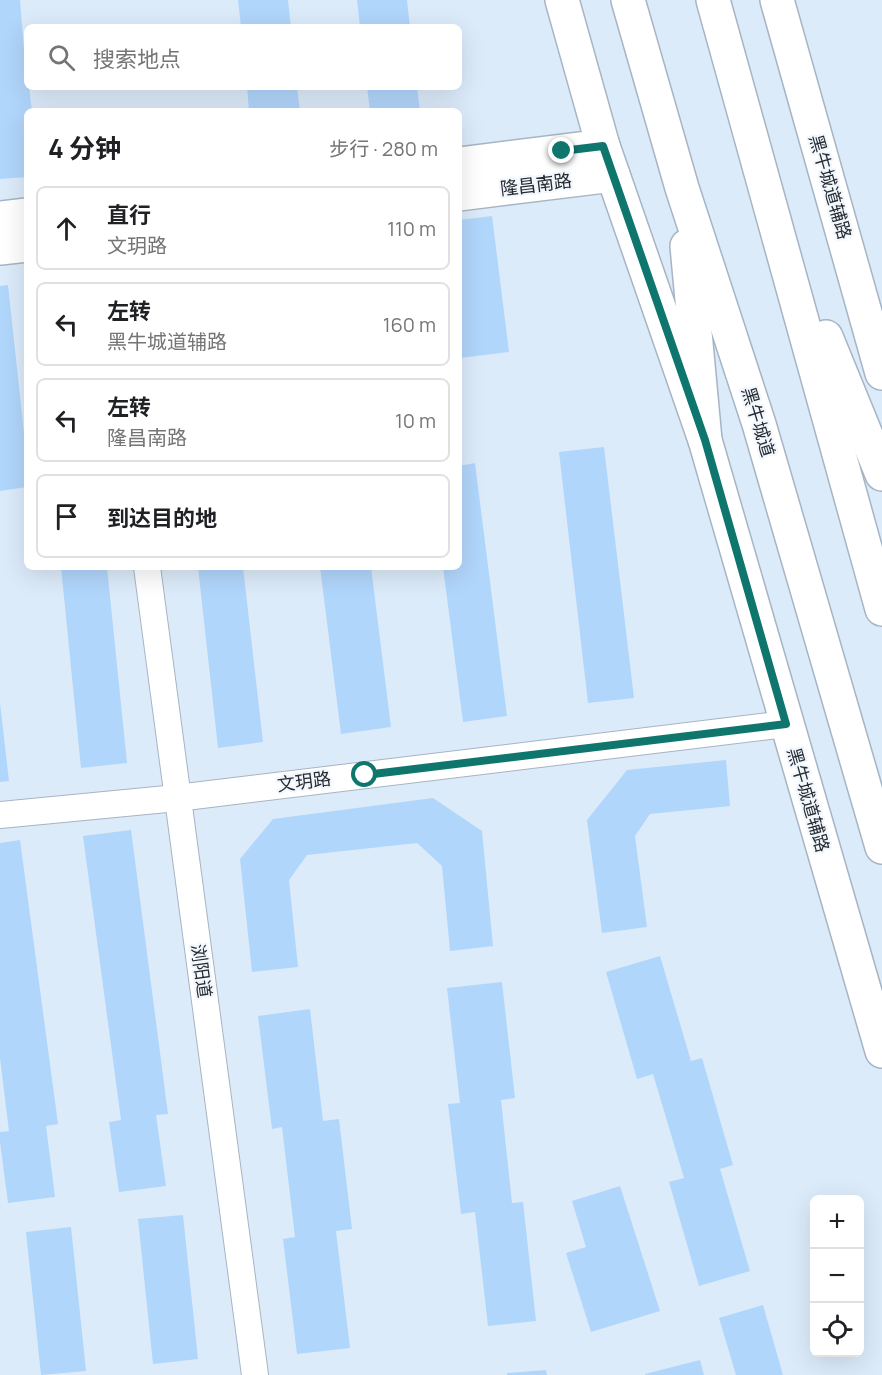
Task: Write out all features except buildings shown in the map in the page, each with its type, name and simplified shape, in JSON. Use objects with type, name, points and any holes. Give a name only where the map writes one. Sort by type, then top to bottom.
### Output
[{"type":"main road","name":"黑牛城道辅路","points":[[562,0],[608,161],[705,440],[882,1051]]},
{"type":"main road","name":"黑牛城道","points":[[628,0],[682,188],[759,424],[882,847]]},
{"type":"main road","points":[[713,0],[882,609]]},
{"type":"main road","name":"黑牛城道辅路","points":[[777,0],[882,373]]},
{"type":"main road","name":"隆昌南路","points":[[462,164],[608,161]]},
{"type":"main road","name":"隆昌南路","points":[[462,193],[608,161]]},
{"type":"main road","points":[[682,188],[705,440]]},
{"type":"main road","points":[[771,205],[882,474]]},
{"type":"main road","points":[[0,218],[24,215]]},
{"type":"main road","points":[[0,248],[24,245]]},
{"type":"street","name":"浏阳道","points":[[147,570],[255,1375]]},
{"type":"street","name":"文玥路","points":[[0,815],[177,798],[786,724]]},
{"type":"route","points":[[365,775],[786,724],[705,440],[603,146],[562,151]]}]
